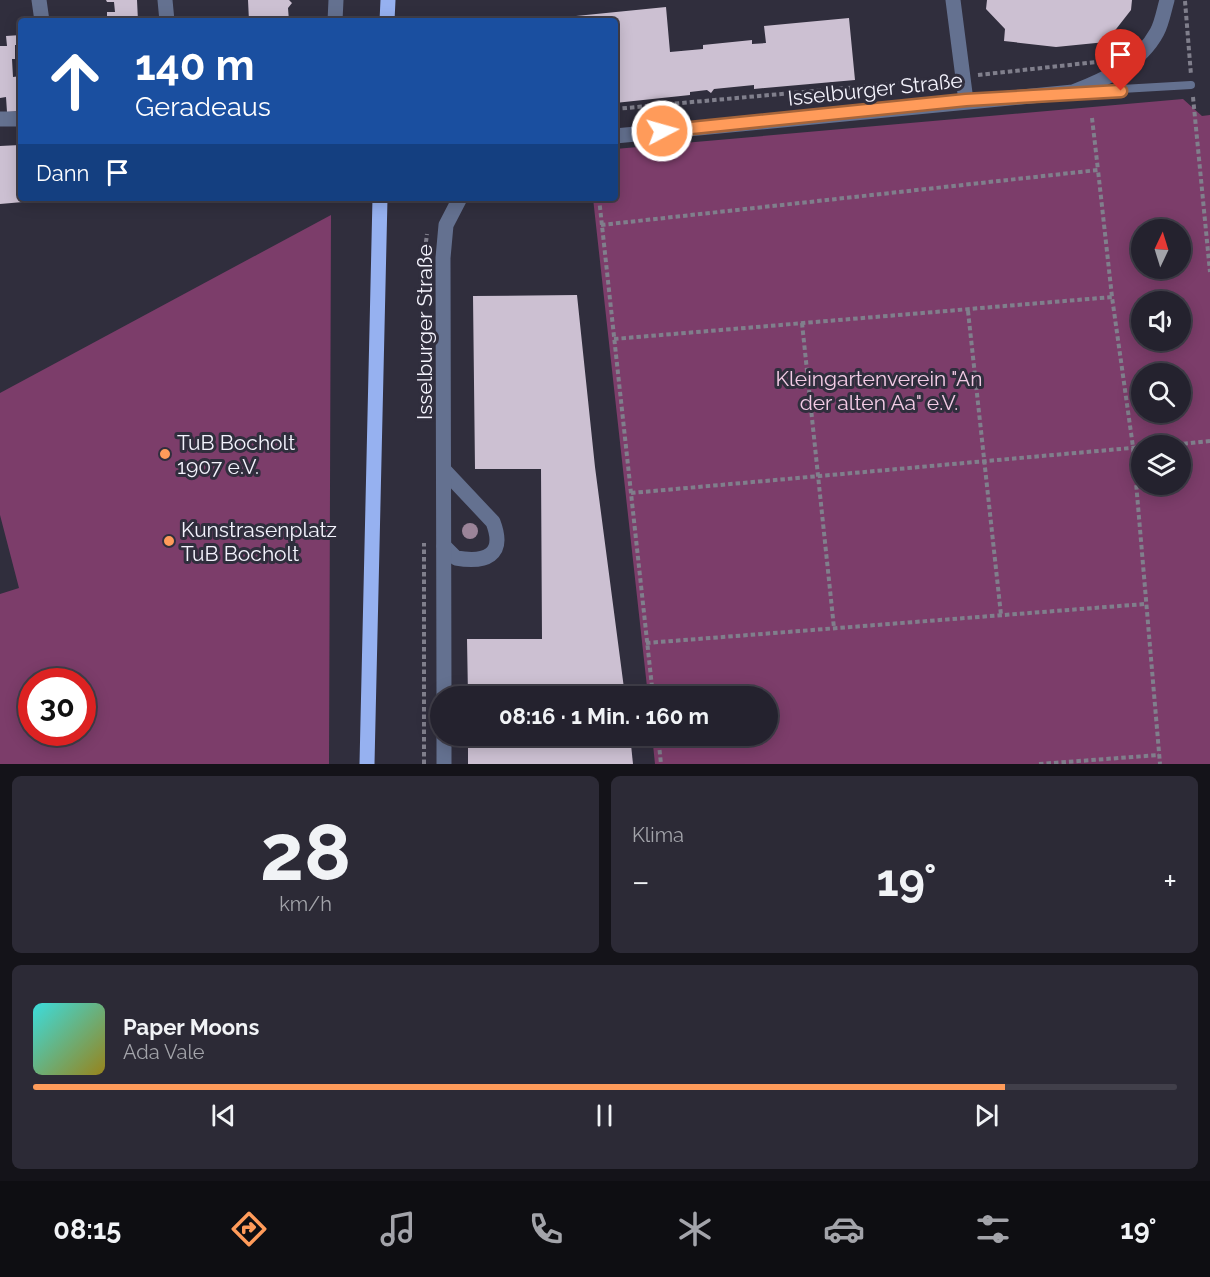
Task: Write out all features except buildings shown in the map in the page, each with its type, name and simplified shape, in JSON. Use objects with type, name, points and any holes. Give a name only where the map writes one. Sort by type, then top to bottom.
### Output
[{"type":"main road","points":[[387,18],[388,0]]},
{"type":"main road","points":[[367,764],[380,201]]},
{"type":"street","points":[[39,0],[42,18]]},
{"type":"street","points":[[165,0],[167,18]]},
{"type":"street","points":[[335,18],[336,0]]},
{"type":"street","points":[[953,0],[966,100]]},
{"type":"street","name":"Isselburger Straße","points":[[618,136],[966,100],[1073,92],[1107,79],[1133,60],[1157,33],[1167,0]]},
{"type":"street","points":[[0,119],[18,119]]},
{"type":"street","name":"Isselburger Straße","points":[[444,686],[443,258],[446,225],[458,201]]},
{"type":"street","points":[[444,470],[493,522],[497,533],[497,545],[491,554],[481,561],[456,558],[444,546]]},
{"type":"street","points":[[444,746],[444,764]]},
{"type":"lane","points":[[1073,92],[1191,85]]},
{"type":"path","points":[[1185,0],[1210,273]]},
{"type":"path","points":[[618,109],[923,83],[963,76],[1133,60]]},
{"type":"path","points":[[1092,118],[1112,297],[1131,435]]},
{"type":"path","points":[[601,225],[1098,170]]},
{"type":"path","points":[[599,201],[652,686]]},
{"type":"path","points":[[614,339],[1112,297]]},
{"type":"path","points":[[968,310],[1001,615]]},
{"type":"path","points":[[802,323],[820,476],[834,628]]},
{"type":"path","points":[[1191,443],[1210,441]]},
{"type":"path","points":[[631,493],[986,463],[1131,447]]},
{"type":"path","points":[[1137,495],[1160,764]]},
{"type":"path","points":[[646,643],[1145,604]]},
{"type":"path","points":[[659,746],[661,764]]},
{"type":"path","points":[[1040,764],[1159,755]]},
{"type":"green space","name":"Kleingartenverein \"An der alten Aa\" e.V.","points":[[1183,99],[1202,116],[1210,115],[1210,764],[655,764],[653,746],[778,746],[778,686],[647,686],[593,201],[618,201],[618,149]]},
{"type":"green space","name":"TuB Bocholt 1907 e.V.","points":[[331,215],[329,764],[0,764],[0,594],[19,588],[0,515],[0,393]]},
{"type":"place","name":"TuB Bocholt 1907 e.V.","points":[[165,454]]},
{"type":"place","name":"Kunstrasenplatz TuB Bocholt","points":[[169,541]]},
{"type":"route","points":[[662,131],[966,100],[1121,91]]}]
